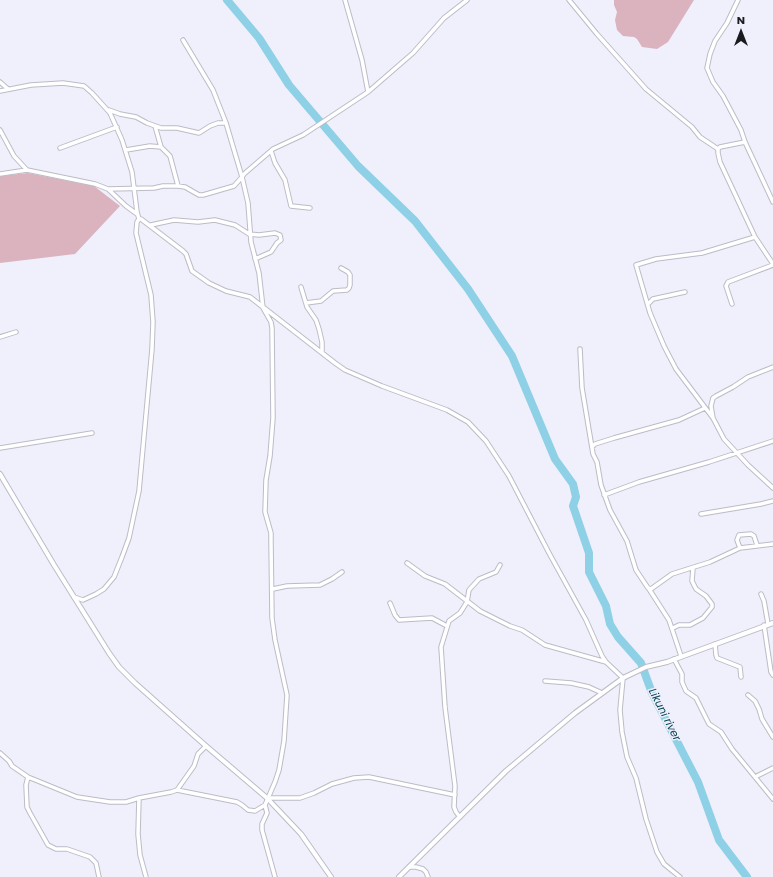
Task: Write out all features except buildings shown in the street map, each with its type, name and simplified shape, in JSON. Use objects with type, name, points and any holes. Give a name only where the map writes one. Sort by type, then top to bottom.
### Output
[{"type":"street","points":[[344,0],[362,60],[368,92]]},
{"type":"street","points":[[108,190],[178,186],[185,187],[199,195],[203,195],[234,186],[244,174],[271,151],[302,135],[368,92],[413,53],[444,18],[467,0]]},
{"type":"street","points":[[569,0],[646,89],[692,127],[700,137],[718,149],[720,162],[755,237],[773,264],[728,282],[726,286],[732,304]]},
{"type":"street","points":[[738,0],[715,41],[707,68],[712,82],[725,99],[741,130],[745,142],[773,202]]},
{"type":"street","points":[[183,40],[213,90],[226,123],[248,203],[249,234],[259,273],[263,308],[271,322],[272,328],[272,418],[270,456],[266,480],[265,512],[271,533],[273,589],[272,618],[287,699],[284,741],[279,770],[267,798],[265,805],[267,813],[262,824],[262,830],[275,877]]},
{"type":"street","points":[[0,82],[8,89]]},
{"type":"street","points":[[0,91],[32,84],[78,84],[89,89],[108,110],[117,127],[126,150],[132,172],[138,217],[136,233],[151,295],[153,322],[152,348],[139,491],[128,538],[114,576],[104,589],[83,600],[74,597]]},
{"type":"street","points":[[108,110],[136,117],[161,128],[183,128],[199,132],[214,124],[226,123]]},
{"type":"street","points":[[155,126],[161,147],[170,156],[178,186]]},
{"type":"street","points":[[60,148],[117,127]]},
{"type":"street","points":[[0,130],[14,156],[27,170]]},
{"type":"street","points":[[718,149],[722,146],[745,142]]},
{"type":"street","points":[[126,150],[150,146],[161,147]]},
{"type":"street","points":[[271,151],[275,163],[285,180],[291,206],[310,208]]},
{"type":"street","points":[[0,174],[27,170],[95,184],[108,190],[138,217],[186,254],[190,268],[198,276],[219,288],[250,298],[335,363],[361,378],[447,410],[468,422],[477,431],[501,462],[586,620],[606,662],[623,678]]},
{"type":"street","points":[[150,225],[174,220],[198,222],[215,220],[235,225],[249,234],[259,235],[275,233],[281,237],[281,240],[271,252],[256,259]]},
{"type":"street","points":[[755,237],[702,253],[656,259],[636,265],[636,268],[659,335],[676,369],[692,388],[713,418],[724,439],[756,474],[773,488]]},
{"type":"street","points":[[306,303],[322,301],[333,291],[347,290],[350,285],[350,275],[341,268]]},
{"type":"street","points":[[301,287],[306,303],[319,329],[322,353]]},
{"type":"street","points":[[648,304],[654,299],[685,292]]},
{"type":"street","points":[[0,337],[16,332]]},
{"type":"street","points":[[580,349],[582,388],[592,447],[600,474],[604,495],[627,541],[636,570],[664,610],[673,628],[677,647],[681,656]]},
{"type":"street","points":[[713,418],[711,406],[713,398],[748,377],[773,367]]},
{"type":"street","points":[[592,447],[595,444],[614,438],[679,420],[705,408]]},
{"type":"street","points":[[0,448],[92,433]]},
{"type":"street","points":[[604,495],[639,482],[710,462],[773,441]]},
{"type":"street","points":[[0,474],[74,597],[119,667],[206,746],[267,798],[301,834],[331,877]]},
{"type":"street","points":[[702,514],[760,504],[773,500]]},
{"type":"street","points":[[740,548],[737,540],[739,535],[751,534],[754,536],[757,545]]},
{"type":"street","points":[[649,589],[672,574],[710,562],[740,548],[773,544]]},
{"type":"street","points":[[407,563],[425,576],[445,584],[480,612],[522,630],[545,645],[606,662]]},
{"type":"street","points":[[460,817],[454,807],[455,786],[444,707],[441,647],[449,621],[460,613],[467,602],[467,594],[474,584],[496,572],[500,565]]},
{"type":"street","points":[[673,628],[679,625],[690,625],[703,618],[712,607],[712,604],[706,596],[696,589],[692,581],[693,568]]},
{"type":"street","points":[[273,589],[287,586],[320,585],[342,572]]},
{"type":"street","points":[[761,594],[764,601],[771,672],[773,675]]},
{"type":"street","points":[[390,603],[394,615],[399,620],[432,618],[447,626]]},
{"type":"street","points":[[399,877],[506,770],[524,754],[623,678],[646,667],[674,659],[773,623]]},
{"type":"street","points":[[715,644],[717,658],[740,667],[741,677]]},
{"type":"street","points":[[674,659],[682,674],[682,682],[686,691],[696,698],[709,724],[721,732],[732,749],[773,799]]},
{"type":"street","points":[[623,678],[620,710],[622,732],[627,757],[636,778],[646,819],[657,852],[664,864],[680,877]]},
{"type":"street","points":[[545,681],[571,683],[589,687],[602,693]]},
{"type":"street","points":[[748,696],[755,701],[762,719],[773,737]]},
{"type":"street","points":[[177,790],[194,766],[198,754],[206,746]]},
{"type":"street","points":[[0,754],[9,761],[12,766],[28,777],[77,797],[110,802],[126,802],[177,790],[237,802],[248,810],[255,811],[265,805]]},
{"type":"street","points":[[755,776],[773,768]]},
{"type":"street","points":[[28,777],[26,785],[27,807],[48,845],[56,849],[68,849],[94,860],[99,877]]},
{"type":"street","points":[[267,798],[300,798],[332,784],[354,778],[369,777],[455,795]]},
{"type":"street","points":[[139,798],[138,834],[140,855],[146,877]]},
{"type":"street","points":[[409,867],[422,868],[428,877]]},
{"type":"shaded area","points":[[614,0],[694,0],[668,42],[657,49],[642,47],[637,39],[634,37],[623,36],[617,30],[615,20],[617,12],[614,5]]},
{"type":"shaded area","points":[[28,173],[94,186],[120,206],[75,254],[0,263],[0,176]]},
{"type":"waterway","name":"Likuni river","points":[[227,0],[259,38],[289,85],[358,166],[415,221],[468,289],[512,356],[555,459],[573,484],[576,497],[573,506],[589,553],[589,572],[606,606],[610,624],[618,637],[641,663],[652,693],[698,782],[719,840],[747,877]]}]
